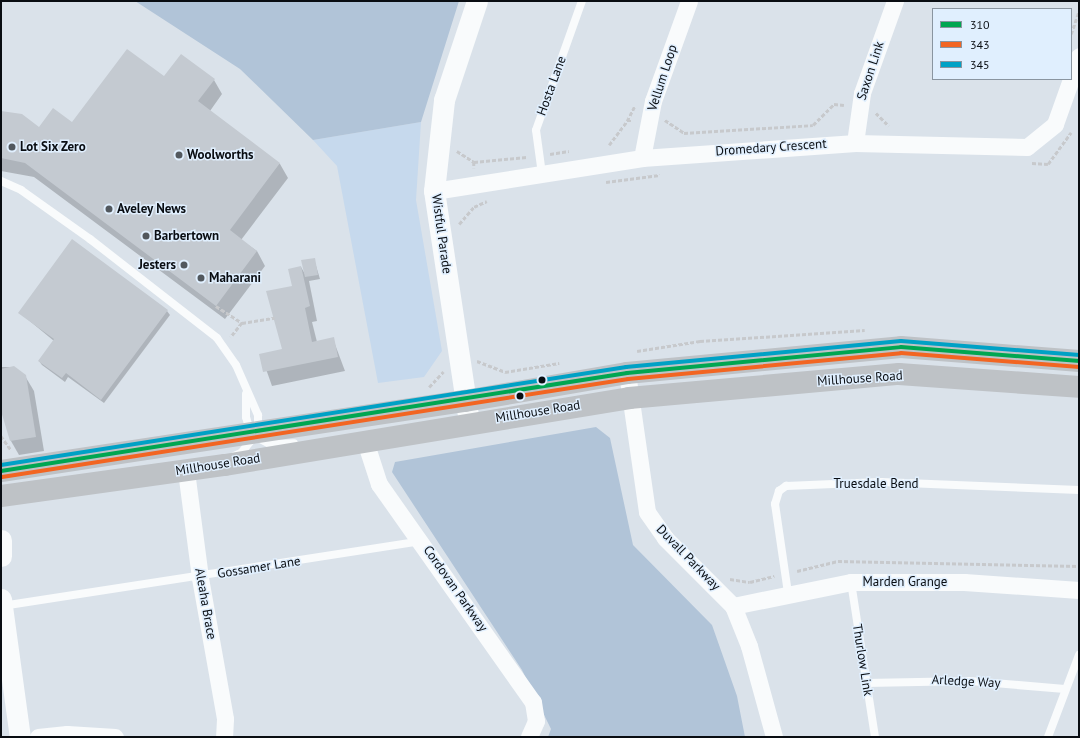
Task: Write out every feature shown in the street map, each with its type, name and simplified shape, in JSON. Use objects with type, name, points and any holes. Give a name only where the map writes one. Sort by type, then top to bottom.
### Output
[{"type":"main road","name":"Millhouse Road","points":[[1,471],[255,434],[465,401],[627,373],[901,347],[1079,361]]},
{"type":"main road","points":[[899,374],[901,347]]},
{"type":"main road","name":"Millhouse Road","points":[[1,496],[216,467],[324,443],[365,441],[469,422],[628,398],[899,374],[1079,387]]},
{"type":"street","name":"Wistful Parade","points":[[469,422],[434,191],[444,100],[477,1]]},
{"type":"street","name":"Vellum Loop","points":[[642,158],[649,120],[689,1]]},
{"type":"street","name":"Saxon Link","points":[[855,143],[860,107],[895,1]]},
{"type":"street","name":"Dromedary Crescent","points":[[1072,76],[1079,56]]},
{"type":"street","name":"Dromedary Crescent","points":[[434,191],[642,158],[855,143],[1027,147],[1055,124],[1071,80]]},
{"type":"street","name":"Duvall Parkway","points":[[627,373],[628,398],[647,512],[665,538],[733,606],[751,653],[774,737]]},
{"type":"street","name":"Cordovan Parkway","points":[[365,441],[379,484],[422,541],[533,702],[536,721],[529,737]]},
{"type":"street","name":"Aleaha Brace","points":[[186,471],[200,578],[225,719],[224,737]]},
{"type":"street","points":[[1,540],[1,556]]},
{"type":"street","name":"Marden Grange","points":[[733,606],[788,593],[850,582],[964,582],[1079,590]]},
{"type":"street","points":[[1,604],[20,737]]},
{"type":"street","points":[[38,737],[115,737]]},
{"type":"lane","name":"Hosta Lane","points":[[542,174],[536,130],[582,1]]},
{"type":"lane","points":[[1,181],[21,190],[90,239],[181,307],[222,346],[236,365],[246,393],[258,415],[255,434],[241,453],[216,467]]},
{"type":"lane","points":[[246,393],[246,417],[255,434],[270,444],[303,442]]},
{"type":"lane","name":"Truesdale Bend","points":[[788,593],[775,504],[778,491],[786,486],[881,482],[1079,490]]},
{"type":"lane","name":"Gossamer Lane","points":[[1,604],[200,578],[422,541]]},
{"type":"lane","name":"Thurlow Link","points":[[850,582],[875,737]]},
{"type":"lane","points":[[1048,737],[1079,655]]},
{"type":"lane","name":"Arledge Way","points":[[866,684],[970,681],[1065,689]]},
{"type":"path","points":[[1072,31],[1079,11]]},
{"type":"path","points":[[604,146],[612,145],[627,121],[668,120],[684,133],[813,125],[834,104],[872,108],[888,126],[896,126]]},
{"type":"path","points":[[1025,163],[1048,164],[1068,140],[1072,127]]},
{"type":"path","points":[[458,143],[457,150],[474,162],[575,150]]},
{"type":"path","points":[[474,162],[474,207]]},
{"type":"path","points":[[603,183],[666,174]]},
{"type":"path","points":[[460,231],[459,223],[474,207],[493,198]]},
{"type":"path","points":[[216,306],[242,323]]},
{"type":"path","points":[[222,346],[242,323],[275,318]]},
{"type":"path","points":[[478,354],[480,361]]},
{"type":"path","points":[[1,436],[13,452]]},
{"type":"path","points":[[727,578],[750,582],[838,561],[1079,566]]},
{"type":"shaded area","points":[[135,1],[459,1],[421,122],[313,140],[240,69]]},
{"type":"shaded area","points":[[421,122],[416,200],[442,351],[424,377],[378,383],[337,166],[313,140]]},
{"type":"shaded area","points":[[596,427],[610,438],[633,545],[712,625],[737,696],[745,737],[548,737],[551,729],[522,670],[392,472],[395,462]]},
{"type":"building","points":[[127,49],[164,76],[181,54],[215,79],[198,101],[280,163],[230,230],[257,251],[216,306],[25,163],[1,158],[1,111],[22,114],[39,127],[53,108],[72,122]]},
{"type":"building","points":[[72,239],[168,310],[101,400],[66,373],[62,378],[38,361],[54,339],[18,313]]},
{"type":"building","points":[[315,258],[318,275],[305,277],[301,260]]},
{"type":"building","points":[[301,266],[310,306],[305,308],[312,342],[334,337],[338,357],[263,372],[259,354],[282,349],[266,291],[292,286],[288,269]]},
{"type":"building","points":[[14,366],[26,375],[36,437],[10,441],[1,411],[1,369]]},
{"type":"transit line","name":"345","points":[[1,465],[626,367],[901,341],[1079,355]]},
{"type":"transit line","name":"310","points":[[1,471],[627,373],[901,347],[1079,361]]},
{"type":"transit line","name":"343","points":[[2,477],[628,379],[901,353],[1079,367]]},
{"type":"place","name":"Lot Six Zero","points":[[12,147]]},
{"type":"place","name":"Woolworths","points":[[179,155]]},
{"type":"place","name":"Aveley News","points":[[109,209]]},
{"type":"place","name":"Barbertown","points":[[146,236]]},
{"type":"place","name":"Jesters","points":[[184,265]]},
{"type":"place","name":"Maharani","points":[[201,278]]}]
